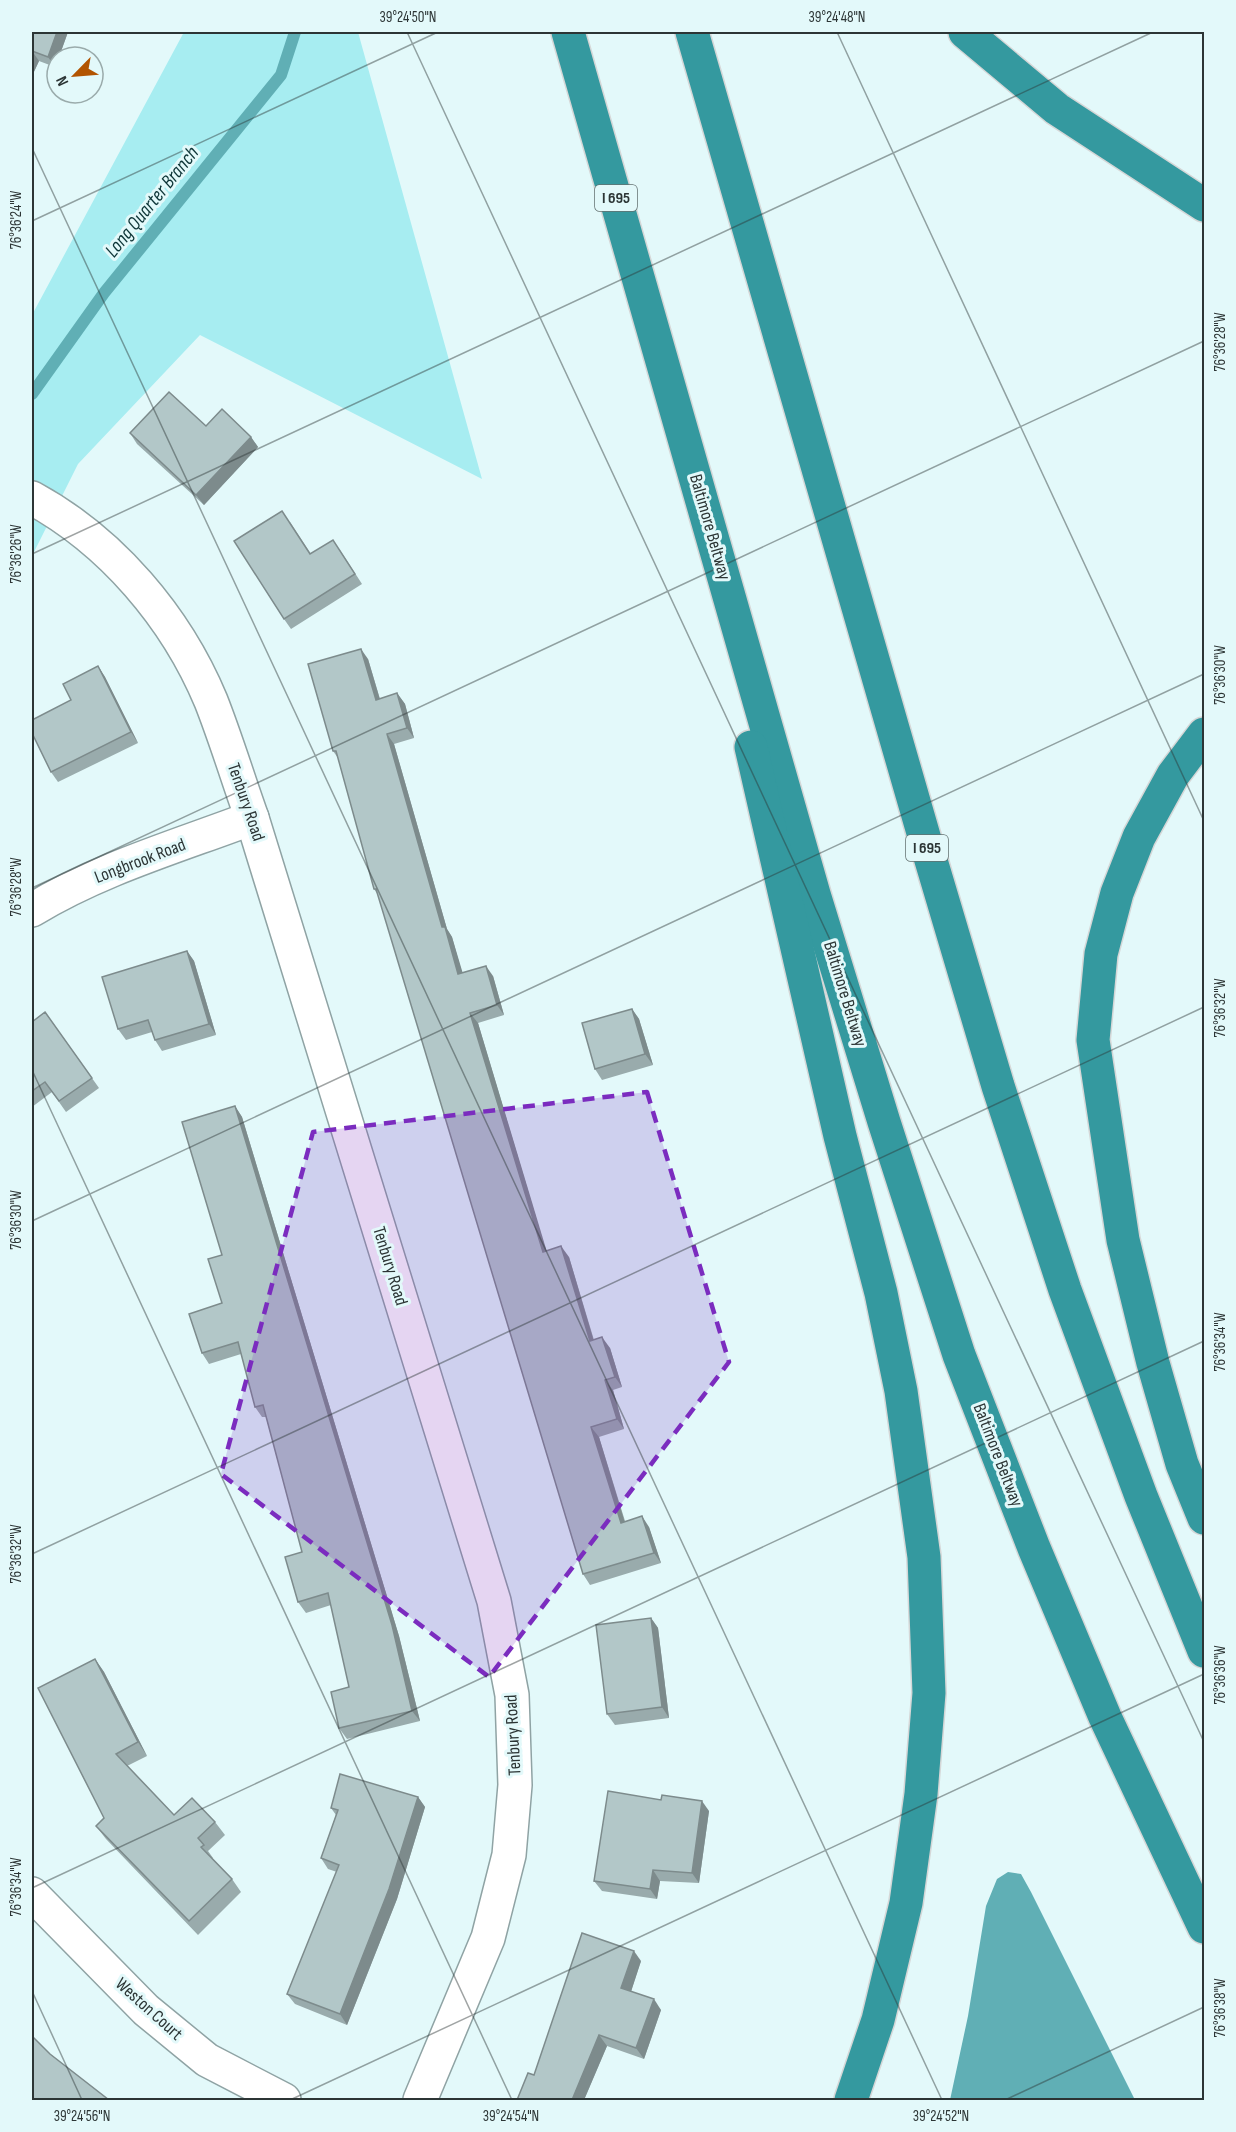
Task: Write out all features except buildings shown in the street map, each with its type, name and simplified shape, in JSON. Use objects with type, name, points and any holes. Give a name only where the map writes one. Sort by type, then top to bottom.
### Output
[{"type":"highway","name":"Baltimore Beltway","points":[[568,32],[814,894],[959,1355],[1034,1548],[1105,1717],[1204,1927]]},
{"type":"highway","name":"I 695","points":[[692,32],[998,1086],[1065,1290],[1142,1496],[1204,1651]]},
{"type":"highway","points":[[964,32],[1057,109],[1204,205]]},
{"type":"highway","points":[[663,365],[840,1136],[883,1304],[901,1391],[924,1557],[929,1693],[921,1794],[906,1903],[878,2020],[850,2100]]},
{"type":"highway","points":[[1204,734],[1173,775],[1139,837],[1117,893],[1101,954],[1093,1040],[1123,1240],[1159,1385],[1182,1464],[1204,1518]]},
{"type":"street","name":"Tenbury Road","points":[[32,498],[51,508],[102,547],[143,590],[180,641],[210,700],[252,818],[494,1601],[512,1695],[515,1785],[509,1854],[488,1938],[420,2100]]},
{"type":"street","name":"Longbrook Road","points":[[32,910],[58,894],[101,874],[252,818]]},
{"type":"street","name":"Weston Court","points":[[32,1894],[146,2010],[198,2053],[207,2060],[284,2100]]},
{"type":"highlighted area","points":[[647,1092],[729,1362],[489,1677],[221,1474],[313,1132]]},
{"type":"shaded area","points":[[184,32],[358,32],[482,479],[200,335],[78,464],[32,556],[32,315]]},
{"type":"shaded area","points":[[1008,1872],[1021,1874],[1135,2100],[950,2100],[968,2016],[986,1906],[997,1879]]},
{"type":"waterway","name":"Long Quarter Branch","points":[[32,394],[104,293],[281,75],[295,32]]}]
